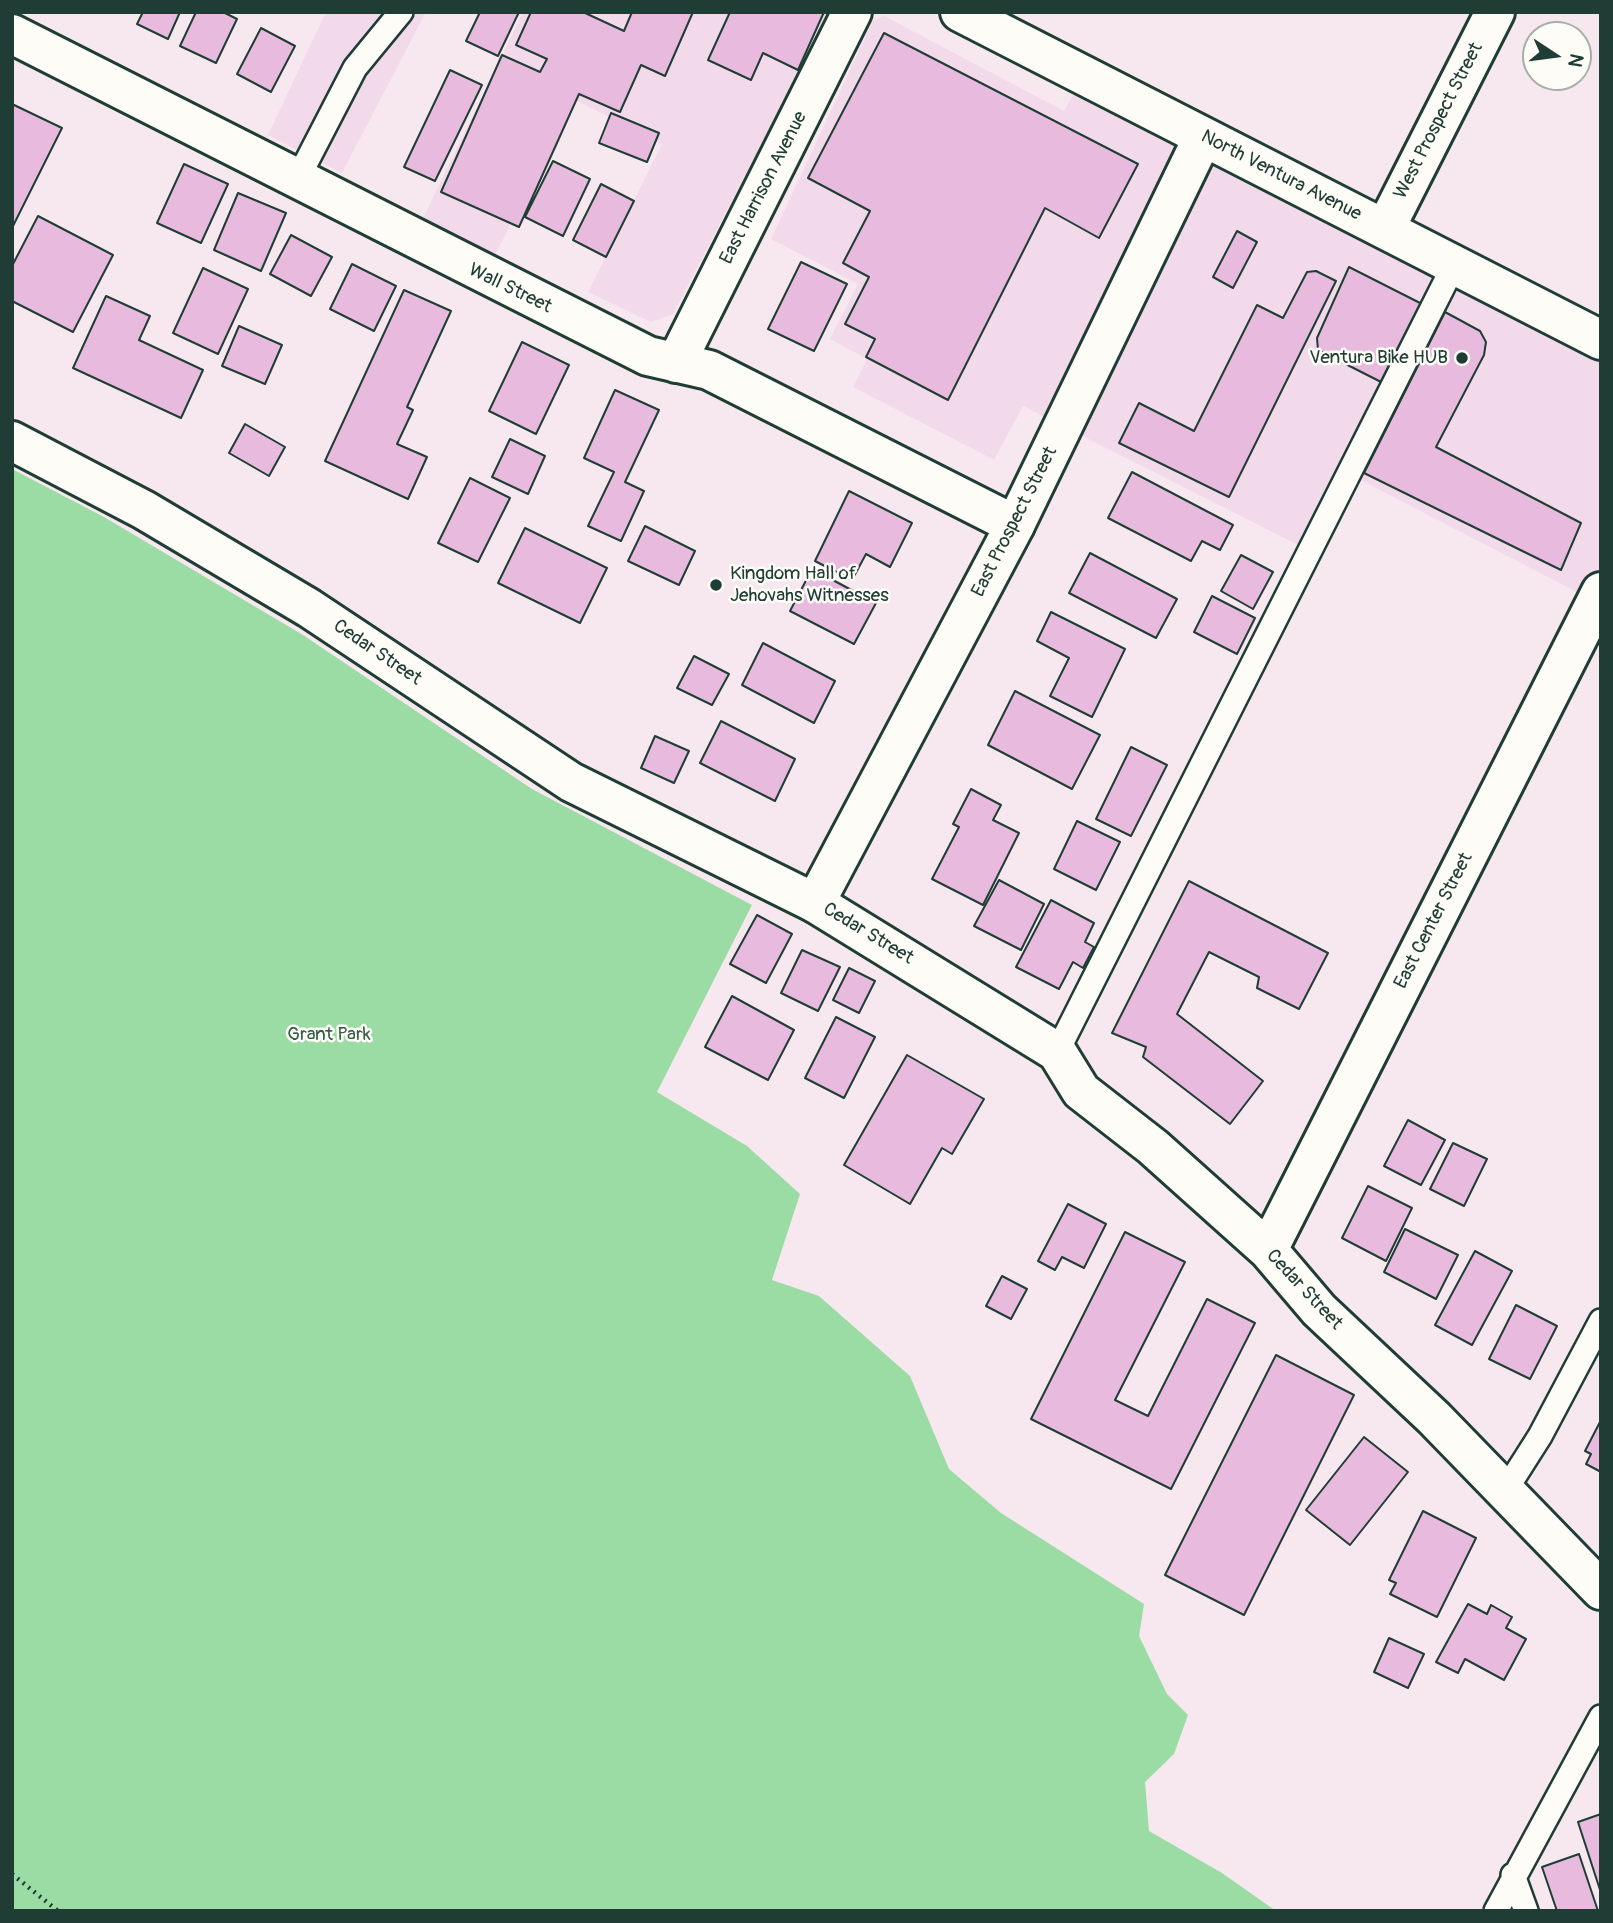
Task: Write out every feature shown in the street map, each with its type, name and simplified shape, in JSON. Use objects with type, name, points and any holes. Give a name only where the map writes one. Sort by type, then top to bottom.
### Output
[{"type":"street","name":"East Harrison Avenue","points":[[676,363],[852,12]]},
{"type":"street","name":"North Ventura Avenue","points":[[960,12],[1601,340]]},
{"type":"street","name":"West Prospect Street","points":[[1385,229],[1494,12]]},
{"type":"street","name":"Wall Street","points":[[12,34],[648,356],[709,370],[1015,525]]},
{"type":"street","name":"East Prospect Street","points":[[815,902],[1015,525],[1203,137]]},
{"type":"street","name":"Cedar Street","points":[[12,441],[144,510],[309,608],[571,782],[815,902],[1057,1052],[1080,1091],[1153,1147],[1268,1250],[1319,1310],[1506,1490],[1601,1590]]},
{"type":"street","name":"East Center Street","points":[[1268,1250],[1601,592]]},
{"type":"lane","points":[[297,180],[355,68],[401,12]]},
{"type":"lane","points":[[1057,1052],[1454,265]]},
{"type":"lane","points":[[1506,1490],[1540,1436],[1601,1321]]},
{"type":"lane","points":[[1496,1911],[1513,1875],[1601,1717]]},
{"type":"lane","points":[[1513,1875],[1526,1911]]},
{"type":"path","points":[[12,1874],[58,1911]]},
{"type":"shaded area","points":[[326,12],[426,12],[342,173],[268,135]]},
{"type":"shaded area","points":[[523,12],[830,12],[673,314],[651,322],[588,292],[662,144],[575,100],[484,276],[413,239]]},
{"type":"shaded area","points":[[884,16],[1064,111],[1084,75],[1601,340],[1601,592],[1596,602],[1349,474],[1310,551],[1023,406],[994,460],[853,387],[867,359],[830,339],[858,284],[771,239],[873,21]]},
{"type":"green space","name":"Grant Park","points":[[12,469],[104,517],[303,635],[532,789],[752,905],[657,1092],[747,1146],[800,1194],[772,1280],[819,1296],[910,1376],[949,1469],[1001,1513],[1144,1604],[1139,1636],[1167,1694],[1188,1715],[1174,1754],[1145,1782],[1149,1831],[1222,1873],[1276,1911],[12,1911]]},
{"type":"building","points":[[143,12],[180,12],[168,39],[137,24]]},
{"type":"building","points":[[196,12],[223,12],[237,19],[216,63],[180,46]]},
{"type":"building","points":[[480,12],[519,12],[498,56],[466,41]]},
{"type":"building","points":[[531,12],[583,12],[624,31],[632,12],[693,12],[665,76],[641,65],[620,112],[579,94],[519,227],[441,192],[502,55],[540,72],[547,59],[516,45]]},
{"type":"building","points":[[730,12],[824,12],[798,70],[763,53],[751,80],[708,60]]},
{"type":"building","points":[[261,28],[295,46],[271,92],[237,74]]},
{"type":"building","points":[[884,33],[1138,164],[1099,238],[1045,208],[948,400],[866,357],[875,339],[845,324],[869,277],[843,263],[870,211],[808,178]]},
{"type":"building","points":[[450,70],[482,85],[435,181],[404,167]]},
{"type":"building","points":[[12,104],[62,128],[12,228]]},
{"type":"building","points":[[611,113],[659,133],[647,162],[599,143]]},
{"type":"building","points":[[553,161],[590,179],[563,236],[525,217]]},
{"type":"building","points":[[184,164],[228,184],[201,243],[157,223]]},
{"type":"building","points":[[601,184],[634,201],[606,257],[573,240]]},
{"type":"building","points":[[238,193],[286,213],[261,271],[214,250]]},
{"type":"building","points":[[38,216],[113,255],[73,332],[12,301],[12,266]]},
{"type":"building","points":[[1237,231],[1257,242],[1233,288],[1213,277]]},
{"type":"building","points":[[291,235],[332,257],[311,296],[270,274]]},
{"type":"building","points":[[801,262],[847,284],[814,351],[768,329]]},
{"type":"building","points":[[352,264],[396,286],[374,331],[330,309]]},
{"type":"building","points":[[1349,267],[1424,305],[1385,384],[1318,350],[1317,338]]},
{"type":"building","points":[[203,268],[248,289],[218,354],[173,333]]},
{"type":"building","points":[[1316,271],[1336,281],[1229,497],[1119,443],[1139,403],[1194,431],[1257,305],[1283,318],[1307,272]]},
{"type":"building","points":[[404,290],[451,311],[407,407],[413,410],[397,444],[427,457],[408,499],[325,461]]},
{"type":"building","points":[[106,296],[150,316],[139,340],[203,370],[181,418],[73,368]]},
{"type":"building","points":[[1445,312],[1480,331],[1486,342],[1484,355],[1436,447],[1581,523],[1561,570],[1364,473]]},
{"type":"building","points":[[239,326],[282,345],[265,384],[222,366]]},
{"type":"building","points":[[522,342],[569,365],[536,434],[489,411]]},
{"type":"building","points":[[615,390],[659,410],[625,482],[644,491],[621,541],[588,526],[614,472],[584,458]]},
{"type":"building","points":[[245,424],[285,447],[269,476],[229,453]]},
{"type":"building","points":[[510,439],[545,456],[528,494],[492,477]]},
{"type":"building","points":[[1132,472],[1233,525],[1220,550],[1202,541],[1191,561],[1108,518]]},
{"type":"building","points":[[470,478],[510,498],[478,562],[438,543]]},
{"type":"building","points":[[849,491],[912,523],[890,567],[866,554],[852,580],[815,561]]},
{"type":"building","points":[[645,526],[695,551],[679,585],[628,561]]},
{"type":"building","points":[[525,528],[607,568],[580,623],[498,583]]},
{"type":"building","points":[[1090,553],[1177,599],[1156,638],[1069,593]]},
{"type":"building","points":[[1241,555],[1273,572],[1253,609],[1221,591]]},
{"type":"building","points":[[812,569],[876,603],[854,644],[790,611]]},
{"type":"building","points":[[1212,596],[1255,618],[1237,654],[1194,632]]},
{"type":"building","points":[[1051,612],[1125,649],[1092,717],[1050,696],[1069,658],[1037,641]]},
{"type":"building","points":[[763,643],[835,681],[814,723],[742,685]]},
{"type":"building","points":[[694,656],[729,674],[712,705],[677,688]]},
{"type":"building","points":[[1015,691],[1100,735],[1072,789],[988,745]]},
{"type":"building","points":[[721,721],[795,759],[775,801],[700,763]]},
{"type":"building","points":[[655,736],[689,751],[674,783],[641,768]]},
{"type":"building","points":[[1131,747],[1167,765],[1131,836],[1096,819]]},
{"type":"building","points":[[971,789],[1001,805],[993,820],[1019,833],[983,905],[932,879],[959,827],[953,824]]},
{"type":"building","points":[[1077,821],[1120,842],[1096,890],[1054,869]]},
{"type":"building","points":[[999,880],[1044,904],[1021,950],[974,926]]},
{"type":"building","points":[[1189,881],[1328,953],[1299,1009],[1257,988],[1259,977],[1209,952],[1177,1014],[1263,1081],[1230,1124],[1143,1057],[1146,1047],[1112,1033]]},
{"type":"building","points":[[1051,900],[1094,923],[1085,942],[1094,947],[1083,968],[1073,962],[1059,989],[1016,967]]},
{"type":"building","points":[[757,915],[792,934],[766,983],[730,964]]},
{"type":"building","points":[[802,950],[840,967],[818,1011],[781,993]]},
{"type":"building","points":[[849,968],[875,981],[859,1013],[833,1000]]},
{"type":"building","points":[[732,996],[794,1030],[768,1080],[705,1047]]},
{"type":"building","points":[[836,1017],[875,1037],[844,1098],[805,1078]]},
{"type":"building","points":[[907,1055],[984,1099],[952,1154],[942,1148],[910,1204],[844,1165]]},
{"type":"building","points":[[1408,1120],[1445,1140],[1421,1185],[1384,1166]]},
{"type":"building","points":[[1453,1143],[1487,1159],[1464,1206],[1430,1189]]},
{"type":"building","points":[[1368,1186],[1412,1208],[1386,1261],[1342,1238]]},
{"type":"building","points":[[1068,1204],[1106,1224],[1084,1268],[1062,1257],[1055,1270],[1038,1261]]},
{"type":"building","points":[[1405,1229],[1458,1255],[1436,1299],[1384,1272]]},
{"type":"building","points":[[1125,1232],[1185,1262],[1115,1400],[1148,1416],[1207,1299],[1255,1323],[1171,1489],[1031,1419]]},
{"type":"building","points":[[1475,1251],[1512,1271],[1472,1345],[1435,1325]]},
{"type":"building","points":[[1002,1276],[1027,1289],[1011,1319],[986,1306]]},
{"type":"building","points":[[1516,1305],[1557,1326],[1530,1379],[1489,1359]]},
{"type":"building","points":[[1276,1355],[1354,1395],[1244,1615],[1165,1575]]},
{"type":"building","points":[[1601,1420],[1601,1472],[1586,1464],[1591,1454],[1585,1451]]},
{"type":"building","points":[[1364,1437],[1408,1472],[1350,1545],[1306,1510]]},
{"type":"building","points":[[1423,1511],[1476,1538],[1437,1617],[1390,1594],[1396,1583],[1389,1580]]},
{"type":"building","points":[[1468,1604],[1487,1614],[1491,1605],[1512,1617],[1506,1628],[1526,1639],[1504,1680],[1465,1659],[1458,1673],[1436,1662]]},
{"type":"building","points":[[1389,1638],[1424,1654],[1408,1688],[1374,1672]]},
{"type":"building","points":[[1601,1814],[1601,1893],[1578,1822]]},
{"type":"building","points":[[1579,1854],[1598,1911],[1557,1911],[1542,1867]]},
{"type":"place","name":"Ventura Bike HUB","points":[[1462,358]]},
{"type":"place","name":"Kingdom Hall of Jehovahs Witnesses","points":[[716,585]]}]
